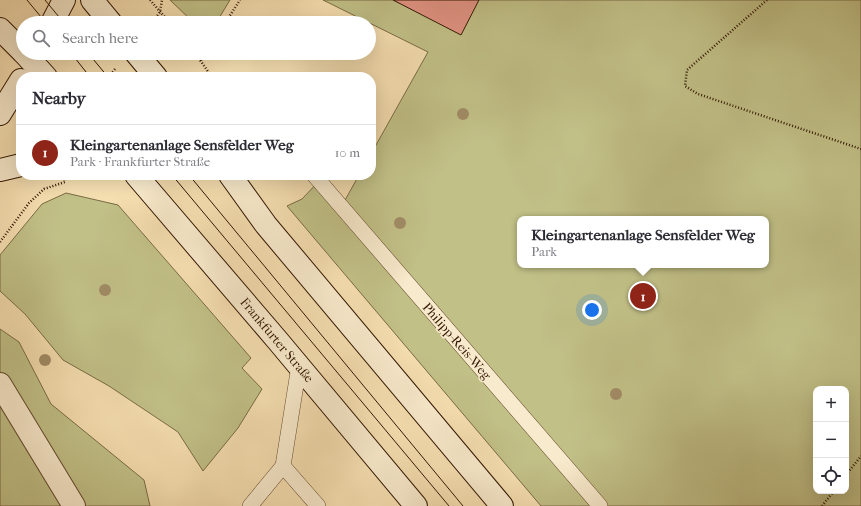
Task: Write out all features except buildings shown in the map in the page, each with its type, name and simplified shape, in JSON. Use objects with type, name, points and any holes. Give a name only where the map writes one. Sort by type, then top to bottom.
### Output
[{"type":"main road","points":[[56,16],[64,0]]},
{"type":"main road","points":[[92,0],[105,16]]},
{"type":"main road","points":[[0,28],[16,46]]},
{"type":"main road","points":[[142,60],[152,72]]},
{"type":"main road","points":[[0,114],[16,88]]},
{"type":"main road","points":[[0,170],[16,166]]},
{"type":"main road","name":"Frankfurter Straße","points":[[140,180],[416,506]]},
{"type":"main road","points":[[234,180],[266,225],[502,506]]},
{"type":"main road","points":[[0,384],[74,506]]},
{"type":"lane","name":"Philipp-Reis-Weg","points":[[318,180],[600,506]]},
{"type":"lane","points":[[250,506],[283,466],[299,366]]},
{"type":"lane","points":[[283,466],[318,506]]},
{"type":"path","points":[[150,0],[164,16]]},
{"type":"path","points":[[157,16],[160,12],[162,0]]},
{"type":"path","points":[[230,16],[240,0]]},
{"type":"path","points":[[767,0],[687,70],[685,86],[698,94],[861,149]]},
{"type":"path","points":[[201,60],[209,72]]},
{"type":"path","points":[[113,72],[117,67]]},
{"type":"path","points":[[0,242],[29,203],[44,190],[65,182],[65,180]]},
{"type":"path","points":[[849,471],[861,456]]},
{"type":"path","points":[[822,506],[832,494]]},
{"type":"shaded area","points":[[170,0],[230,0],[220,16],[187,16]]},
{"type":"shaded area","points":[[323,0],[861,0],[861,506],[541,506],[287,206],[302,199],[319,181],[344,202],[356,180],[376,180],[376,145],[428,52],[376,26],[376,16],[355,16]]},
{"type":"shaded area","points":[[66,193],[118,205],[251,358],[242,368],[262,389],[238,428],[203,471],[178,432],[109,386],[63,360],[25,314],[0,291],[0,255],[42,204]]},
{"type":"shaded area","points":[[0,329],[19,342],[51,404],[144,480],[150,506],[0,506]]},
{"type":"tram line","points":[[27,0],[40,16]]},
{"type":"tram line","points":[[45,0],[58,16]]},
{"type":"tram line","points":[[77,60],[86,72]]},
{"type":"tram line","points":[[94,60],[104,72]]},
{"type":"tram line","points":[[176,180],[449,506]]},
{"type":"tram line","points":[[193,180],[463,506]]},
{"type":"place","name":"Kleingartenanlage Sensfelder Weg","points":[[643,296]]}]
